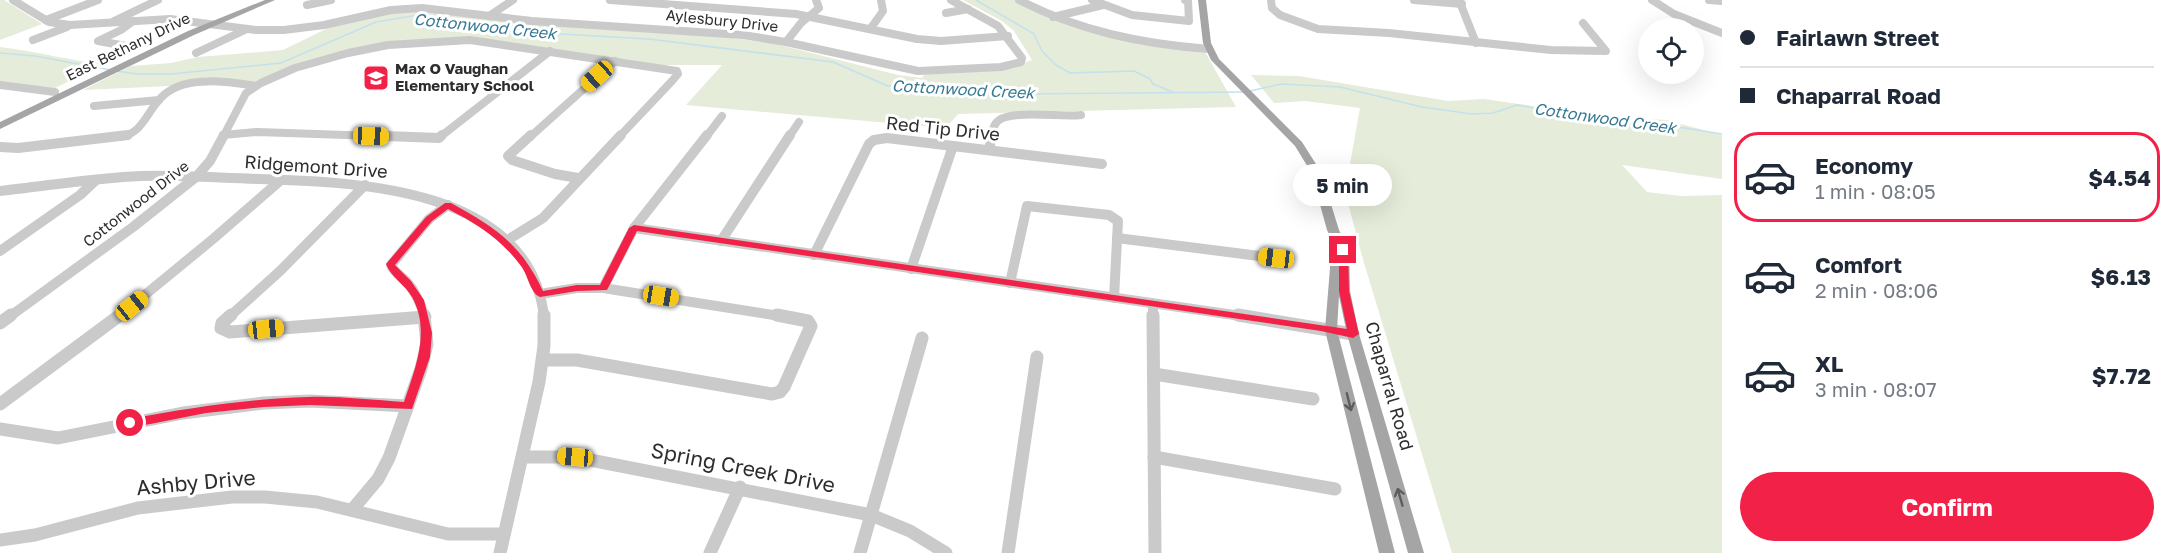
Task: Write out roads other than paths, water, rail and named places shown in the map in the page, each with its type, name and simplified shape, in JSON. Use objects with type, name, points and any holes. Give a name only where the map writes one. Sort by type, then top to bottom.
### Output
[{"type":"main road","name":"East Bethany Drive","points":[[0,126],[92,78],[115,63],[261,0]]},
{"type":"main road","name":"East Bethany Drive","points":[[0,118],[55,92],[126,65],[208,24],[271,0]]},
{"type":"main road","name":"Chaparral Road","points":[[1202,0],[1209,49],[1226,73],[1294,140],[1310,160],[1333,230],[1343,250],[1344,291],[1353,334],[1416,553]]},
{"type":"main road","name":"Chaparral Road","points":[[1333,230],[1336,270],[1330,314],[1331,330],[1387,553]]},
{"type":"street","points":[[13,0],[46,20],[70,25]]},
{"type":"street","points":[[46,20],[98,0]]},
{"type":"street","points":[[112,23],[125,14],[158,0]]},
{"type":"street","points":[[307,5],[331,0]]},
{"type":"street","points":[[489,16],[513,0]]},
{"type":"street","points":[[610,0],[706,3],[811,16],[929,40],[1008,36]]},
{"type":"street","points":[[786,42],[801,23],[819,8],[816,0]]},
{"type":"street","points":[[871,28],[883,11],[881,0]]},
{"type":"street","points":[[951,0],[998,26],[1008,36]]},
{"type":"street","points":[[1019,0],[1053,17],[1110,36],[1163,45],[1209,49]]},
{"type":"street","points":[[1092,0],[1148,18],[1189,21],[1188,0],[1185,0]]},
{"type":"street","points":[[1270,0],[1272,8],[1280,15],[1302,25],[1321,29],[1389,33],[1476,43],[1606,51],[1583,23]]},
{"type":"street","points":[[1414,0],[1460,2],[1476,43]]},
{"type":"street","points":[[1652,0],[1674,14],[1722,33]]},
{"type":"street","points":[[1709,0],[1722,1]]},
{"type":"street","points":[[1053,17],[1103,5]]},
{"type":"street","name":"Aylesbury Drive","points":[[70,25],[170,19],[271,31],[303,29],[369,14],[409,8],[532,21],[718,32],[786,42],[918,71],[1001,68],[1021,62],[1022,57],[1008,36]]},
{"type":"street","points":[[946,13],[968,9]]},
{"type":"street","points":[[132,47],[98,41],[121,30],[133,21]]},
{"type":"street","points":[[33,40],[70,25]]},
{"type":"street","points":[[196,53],[247,29]]},
{"type":"street","name":"Cottonwood Drive","points":[[0,323],[106,247],[196,177],[210,161],[245,94],[277,75],[327,58],[406,43],[470,40],[677,71],[678,74],[672,81],[578,178]]},
{"type":"street","points":[[224,135],[258,132],[439,138],[550,51]]},
{"type":"street","points":[[578,178],[555,174],[512,160],[508,156],[615,61]]},
{"type":"street","points":[[0,147],[18,148],[131,135],[137,132],[159,100],[169,90],[186,85],[234,82],[256,86]]},
{"type":"street","points":[[0,85],[55,92]]},
{"type":"street","points":[[0,94],[16,87]]},
{"type":"street","points":[[94,106],[159,100]]},
{"type":"street","points":[[988,150],[996,122],[1001,118],[1012,115],[1069,118],[1081,116]]},
{"type":"street","points":[[603,288],[634,228],[722,116]]},
{"type":"street","points":[[721,241],[799,122]]},
{"type":"street","name":"Red Tip Drive","points":[[814,255],[871,141],[887,138],[1102,164]]},
{"type":"street","points":[[910,269],[953,146]]},
{"type":"street","name":"Ridgemont Drive","points":[[0,191],[138,176],[365,185],[415,194],[448,205],[483,224],[506,241],[528,268],[540,294],[545,324],[544,360],[500,553]]},
{"type":"street","points":[[506,241],[543,218],[578,178]]},
{"type":"street","points":[[0,251],[80,195],[96,180]]},
{"type":"street","points":[[0,404],[141,300],[281,180]]},
{"type":"street","points":[[365,185],[319,233],[221,327],[222,330],[230,332],[425,317]]},
{"type":"street","points":[[352,510],[384,469],[424,357],[427,333],[425,317],[419,300],[408,283],[393,270],[391,264],[429,219],[448,205]]},
{"type":"street","points":[[1010,283],[1024,209],[1029,206],[1115,217],[1118,221],[1114,298]]},
{"type":"street","points":[[634,228],[1353,334]]},
{"type":"street","points":[[1117,238],[1283,259]]},
{"type":"street","points":[[540,294],[577,288],[603,288],[808,321],[811,329],[784,387],[776,393],[577,360],[544,360]]},
{"type":"street","points":[[1153,304],[1155,553]]},
{"type":"street","points":[[860,553],[922,338]]},
{"type":"street","points":[[1008,553],[1037,357]]},
{"type":"street","points":[[1154,374],[1313,399]]},
{"type":"street","points":[[0,429],[58,438],[183,413],[264,403],[319,401],[408,406]]},
{"type":"street","name":"Spring Creek Drive","points":[[523,457],[575,457],[740,487],[871,515],[910,531],[946,553]]},
{"type":"street","points":[[1154,457],[1335,489]]},
{"type":"street","points":[[710,553],[740,487]]},
{"type":"street","name":"Ashby Drive","points":[[0,540],[35,535],[138,508],[186,501],[265,497],[317,502],[448,534],[504,534]]},
{"type":"waterway","points":[[976,0],[1034,34],[1042,51],[1056,65],[1070,73],[1134,71],[1150,79],[1153,84],[1173,92]]},
{"type":"waterway","name":"Cottonwood Creek","points":[[116,71],[137,74],[171,74],[281,63],[376,22],[418,15],[507,31],[649,39],[833,62],[888,86],[1013,94],[1244,92]]},
{"type":"waterway","name":"Cottonwood Creek","points":[[0,53],[35,56],[111,70]]},
{"type":"waterway","name":"Cottonwood Creek","points":[[1250,91],[1281,84],[1340,87],[1422,107],[1472,114],[1493,113],[1517,105],[1622,123],[1685,128],[1722,134]]},
{"type":"place","name":"Max O Vaughan Elementary School","points":[[376,78]]}]
